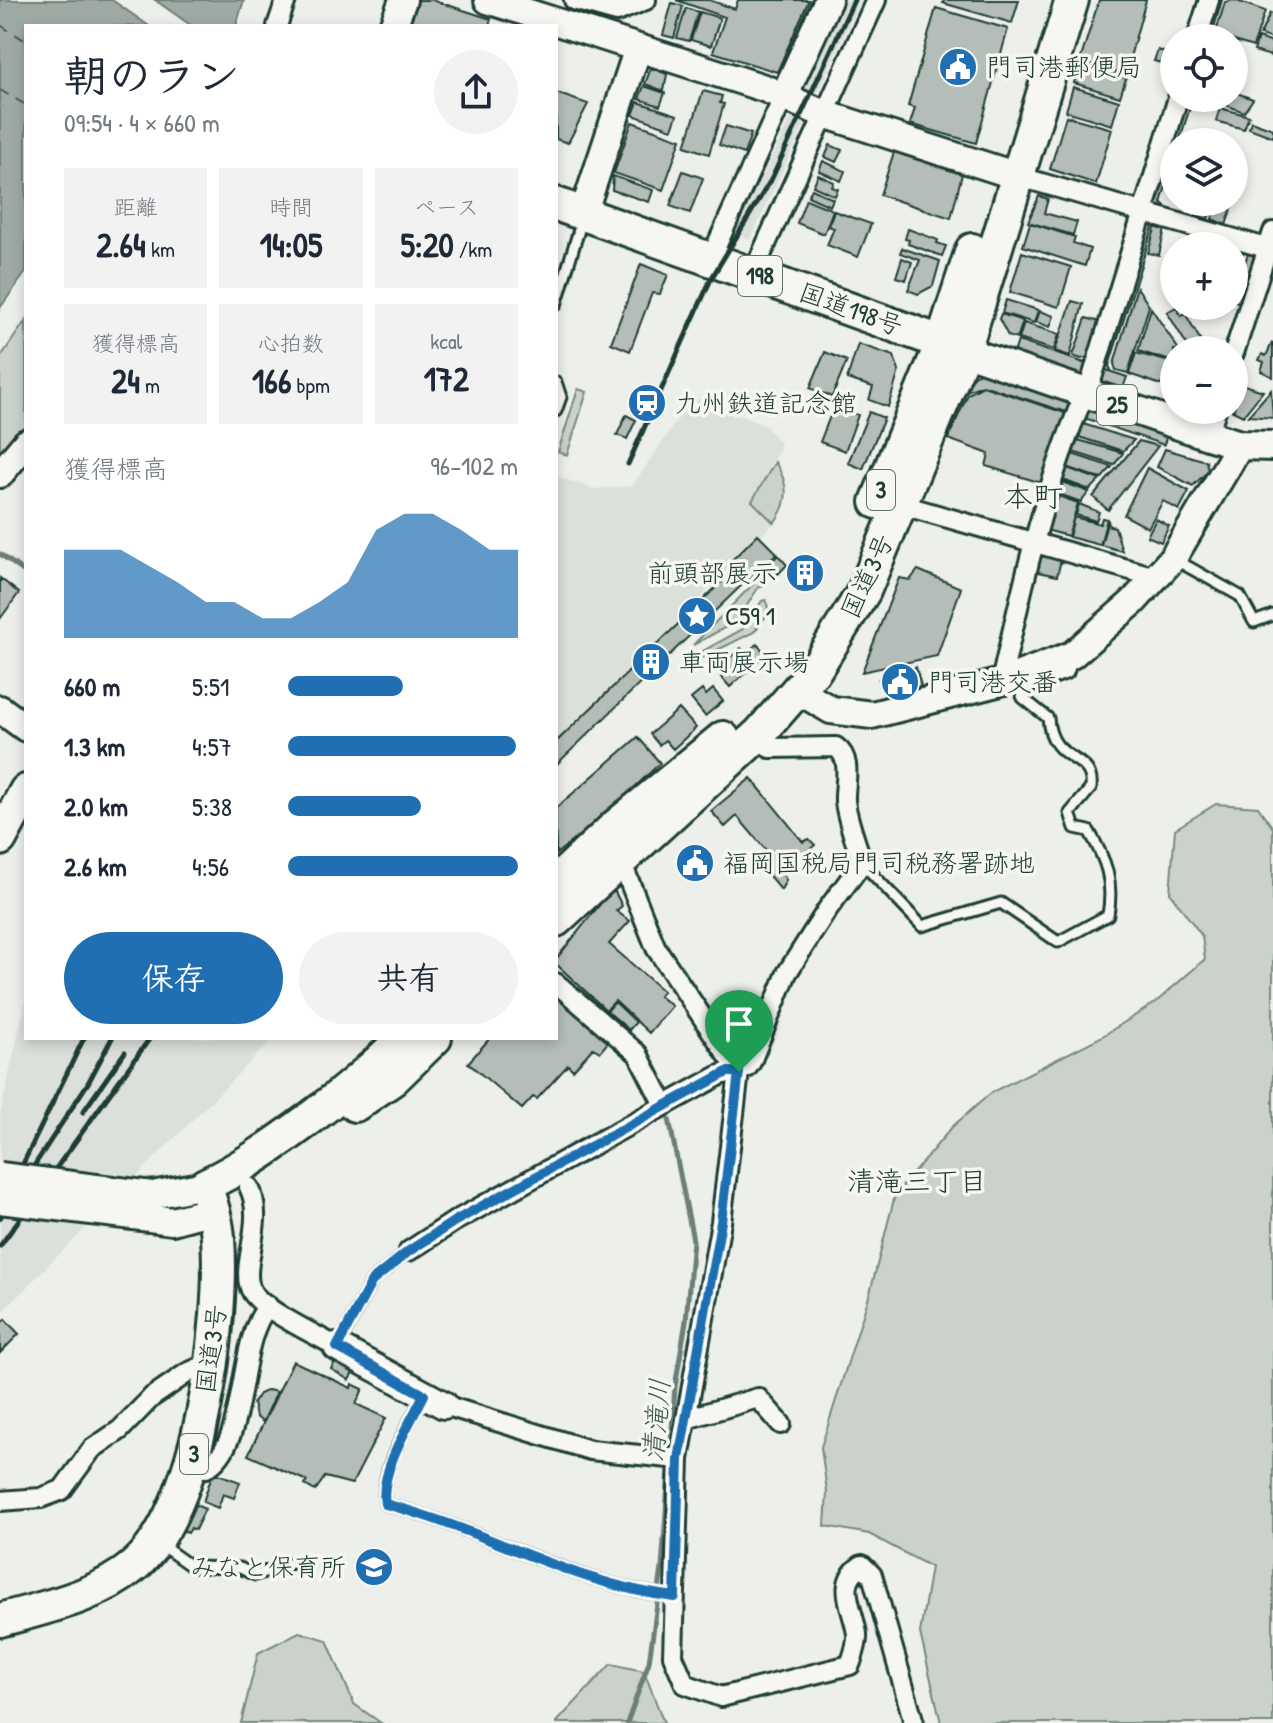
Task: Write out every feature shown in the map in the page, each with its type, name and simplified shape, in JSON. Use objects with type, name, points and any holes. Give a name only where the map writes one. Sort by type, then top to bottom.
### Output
[{"type":"highway","name":"国道3号","points":[[558,917],[613,847],[772,695],[818,633],[889,501],[953,347],[1007,174],[1052,0]]},
{"type":"highway","name":"国道3号","points":[[1007,174],[1072,0]]},
{"type":"highway","name":"国道198号","points":[[569,209],[953,347]]},
{"type":"highway","name":"国道3号","points":[[558,881],[613,847],[760,733],[799,691],[835,641],[864,591],[889,501]]},
{"type":"highway","points":[[0,839],[24,795]]},
{"type":"highway","points":[[209,1198],[234,1172],[401,1040]]},
{"type":"highway","points":[[209,1198],[249,1187],[393,1079],[433,1040]]},
{"type":"highway","name":"国道3号","points":[[0,1620],[82,1595],[114,1580],[136,1564],[168,1519],[191,1461],[210,1363],[219,1285],[218,1235],[209,1198]]},
{"type":"main road","name":"25","points":[[953,347],[1160,407]]},
{"type":"main road","name":"25","points":[[1213,424],[1240,445],[1273,446]]},
{"type":"street","points":[[278,24],[286,0]]},
{"type":"street","points":[[394,24],[403,0]]},
{"type":"street","points":[[488,0],[784,96],[824,114],[1007,174],[1165,220],[1271,244],[1240,336]]},
{"type":"street","points":[[574,0],[617,12],[646,0]]},
{"type":"street","points":[[710,260],[828,0]]},
{"type":"street","points":[[753,273],[876,0]]},
{"type":"street","points":[[1201,24],[1209,0]]},
{"type":"street","points":[[569,209],[638,48]]},
{"type":"street","points":[[1001,682],[1033,541],[1088,386],[1136,212],[1173,112]]},
{"type":"street","points":[[0,474],[24,445]]},
{"type":"street","points":[[799,691],[831,710],[872,715],[1001,682],[1072,655],[1133,602],[1164,567],[1240,445]]},
{"type":"street","points":[[889,501],[1033,541],[1164,567]]},
{"type":"street","points":[[0,709],[24,727]]},
{"type":"street","points":[[409,1251],[455,1221],[664,1105],[720,1075],[739,1072],[751,1062],[787,973],[827,910],[862,863],[845,804],[846,761],[842,752],[836,747],[770,748],[760,733]]},
{"type":"street","points":[[613,847],[656,948],[739,1072],[721,1222],[679,1459],[673,1656],[685,1684],[721,1697],[850,1665],[857,1638],[846,1587],[850,1573],[862,1565],[872,1575],[914,1723]]},
{"type":"street","points":[[558,985],[638,1054],[664,1105]]},
{"type":"street","points":[[0,1176],[151,1207]]},
{"type":"street","points":[[249,1187],[257,1211],[250,1285],[255,1296],[268,1306],[434,1400],[590,1450],[679,1459]]},
{"type":"street","points":[[0,1200],[151,1207],[209,1198]]},
{"type":"street","points":[[191,1461],[206,1468],[224,1453],[249,1358],[252,1332],[268,1306]]},
{"type":"street","points":[[0,1501],[41,1498],[62,1490],[92,1449],[120,1430],[152,1397],[187,1373],[210,1363]]},
{"type":"street","points":[[686,1419],[758,1398],[781,1424]]},
{"type":"lane","points":[[558,290],[569,209]]},
{"type":"lane","points":[[1164,567],[1240,596],[1254,622],[1273,615]]},
{"type":"lane","points":[[862,863],[922,926],[1001,903],[1058,942],[1108,915],[1112,891],[1107,863],[1089,831],[1075,828],[1070,813],[1091,788],[1090,774],[1085,765],[1060,752],[1049,729],[1048,718],[1023,698],[1020,691],[1068,673],[1072,655]]},
{"type":"lane","points":[[337,1347],[372,1281],[409,1251]]},
{"type":"lane","points":[[434,1400],[396,1452],[383,1495],[385,1504],[430,1516],[631,1592],[675,1597]]},
{"type":"lane","points":[[155,1541],[192,1567],[240,1568],[255,1575],[295,1562]]},
{"type":"shaded area","points":[[0,0],[112,0],[146,24],[24,24],[24,275],[0,308]]},
{"type":"shaded area","points":[[155,0],[244,0],[237,24],[189,24]]},
{"type":"shaded area","points":[[840,0],[860,0],[814,101],[802,96],[811,78],[806,75]]},
{"type":"shaded area","points":[[793,114],[807,119],[750,240],[729,230],[754,192]]},
{"type":"shaded area","points":[[24,323],[24,435],[0,463],[0,358]]},
{"type":"shaded area","points":[[578,389],[587,392],[567,455],[558,452]]},
{"type":"shaded area","points":[[693,397],[766,426],[781,445],[752,501],[774,523],[558,743],[558,477],[594,489],[632,486]]},
{"type":"shaded area","points":[[775,462],[786,493],[783,508],[774,523],[752,501]]},
{"type":"shaded area","points":[[760,577],[764,585],[758,588],[737,621],[693,645]]},
{"type":"shaded area","points":[[766,600],[769,612],[754,632],[691,663],[701,652],[743,629],[762,601]]},
{"type":"shaded area","points":[[1216,804],[1258,807],[1273,828],[1273,1723],[941,1723],[920,1633],[931,1567],[869,1534],[825,1526],[827,1492],[821,1447],[870,1293],[895,1195],[952,1127],[992,1092],[1101,1037],[1155,1003],[1205,959],[1202,936],[1170,893],[1175,829]]},
{"type":"shaded area","points":[[24,1008],[24,1040],[272,1040],[0,1314],[0,1114]]},
{"type":"shaded area","points":[[299,1632],[327,1640],[354,1704],[381,1723],[241,1723],[258,1653]]},
{"type":"shaded area","points":[[611,1664],[644,1671],[664,1723],[556,1723]]},
{"type":"building","points":[[418,0],[432,0],[491,19],[490,24],[410,24]]},
{"type":"building","points":[[676,0],[709,0],[735,9],[738,0],[809,0],[777,72],[713,52],[725,17]]},
{"type":"building","points":[[944,0],[1019,0],[1012,23],[943,3]]},
{"type":"building","points":[[1099,0],[1146,0],[1125,75],[1080,61]]},
{"type":"building","points":[[1203,0],[1222,0],[1215,24],[1195,24]]},
{"type":"building","points":[[1234,0],[1265,11],[1253,47],[1248,45],[1248,24],[1218,24],[1225,2]]},
{"type":"building","points":[[672,3],[683,6],[674,38],[663,35]]},
{"type":"building","points":[[686,8],[698,12],[689,41],[677,38]]},
{"type":"building","name":"門司港郵便局","points":[[936,8],[1008,29],[976,143],[910,124],[915,108],[908,106]]},
{"type":"building","points":[[700,12],[720,18],[711,46],[691,40]]},
{"type":"building","points":[[1270,13],[1273,14],[1273,39],[1260,35]]},
{"type":"building","points":[[1258,38],[1273,43],[1271,56],[1254,51]]},
{"type":"building","points":[[1158,50],[1160,51],[1160,63],[1154,61]]},
{"type":"building","points":[[1079,64],[1126,78],[1120,97],[1074,83]]},
{"type":"building","points":[[651,68],[667,74],[664,91],[645,84]]},
{"type":"building","points":[[644,86],[665,93],[660,106],[639,99]]},
{"type":"building","points":[[1073,87],[1119,101],[1112,125],[1066,111]]},
{"type":"building","points":[[703,91],[722,96],[720,103],[724,104],[709,154],[685,146]]},
{"type":"building","points":[[558,94],[588,104],[568,143],[558,140]]},
{"type":"building","points":[[638,102],[677,115],[672,129],[633,115]]},
{"type":"building","points":[[1170,112],[1189,112],[1183,128],[1164,128]]},
{"type":"building","points":[[1219,112],[1249,116],[1244,128],[1216,121]]},
{"type":"building","points":[[1066,116],[1112,129],[1096,184],[1050,169]]},
{"type":"building","points":[[1251,121],[1273,129],[1273,137],[1249,128]]},
{"type":"building","points":[[632,122],[681,139],[663,190],[614,173]]},
{"type":"building","points":[[726,126],[751,134],[744,154],[719,145]]},
{"type":"building","points":[[1160,142],[1160,216],[1166,216],[1165,222],[1155,221],[1109,366],[1112,372],[1083,363],[1090,359],[1133,226],[1127,218],[1133,201],[1142,199]]},
{"type":"building","points":[[830,145],[842,150],[836,162],[825,157]]},
{"type":"building","points":[[894,152],[962,174],[951,218],[880,195]]},
{"type":"building","points":[[823,161],[845,171],[841,181],[819,171]]},
{"type":"building","points":[[683,171],[703,178],[690,213],[670,206]]},
{"type":"building","points":[[818,175],[834,182],[832,187],[838,189],[835,196],[813,186]]},
{"type":"building","points":[[613,176],[653,190],[649,202],[612,190]]},
{"type":"building","points":[[812,189],[833,199],[830,206],[808,196]]},
{"type":"building","points":[[1039,196],[1048,199],[1044,213],[1077,222],[1073,235],[1028,222]]},
{"type":"building","points":[[806,199],[833,210],[824,234],[797,223]]},
{"type":"building","points":[[834,211],[871,224],[858,257],[827,245],[834,228],[828,226]]},
{"type":"building","points":[[1213,216],[1229,216],[1226,225],[1212,219]]},
{"type":"building","points":[[1157,222],[1166,224],[1164,232],[1160,232],[1159,255],[1148,253]]},
{"type":"building","points":[[1030,223],[1075,237],[1073,243],[1090,249],[1085,266],[1023,246]]},
{"type":"building","points":[[908,229],[946,246],[942,256],[908,244],[909,240],[905,239]]},
{"type":"building","points":[[902,248],[940,261],[933,286],[918,294],[908,290],[920,260],[900,253]]},
{"type":"building","points":[[1022,252],[1071,267],[1059,307],[1010,292]]},
{"type":"building","points":[[1248,254],[1256,256],[1248,283]]},
{"type":"building","points":[[902,258],[912,262],[906,280],[896,277]]},
{"type":"building","points":[[641,264],[668,275],[660,294],[652,293],[630,351],[611,343]]},
{"type":"building","points":[[1137,287],[1149,306],[1128,373],[1116,370],[1114,364]]},
{"type":"building","points":[[1006,300],[1038,310],[1034,323],[1002,313]]},
{"type":"building","points":[[1072,301],[1083,304],[1070,356],[1055,351]]},
{"type":"building","points":[[1151,308],[1170,336],[1160,336],[1160,358],[1138,351]]},
{"type":"building","points":[[1040,311],[1054,316],[1050,327],[1036,322]]},
{"type":"building","points":[[1001,314],[1023,321],[1017,339],[1008,336],[999,319]]},
{"type":"building","points":[[1086,318],[1100,322],[1089,357],[1081,359],[1073,356]]},
{"type":"building","points":[[1172,320],[1189,320],[1198,336],[1182,336]]},
{"type":"building","points":[[1024,323],[1059,334],[1054,350],[1019,339]]},
{"type":"building","points":[[1018,341],[1127,377],[1123,388],[1014,353]]},
{"type":"building","points":[[1272,343],[1273,377],[1261,371],[1264,362],[1259,360],[1262,354],[1266,356]]},
{"type":"building","points":[[858,344],[894,356],[899,371],[888,407],[869,400],[873,387],[847,379]]},
{"type":"building","points":[[825,352],[847,361],[832,397],[810,388]]},
{"type":"building","points":[[1136,353],[1160,359],[1160,385],[1129,374]]},
{"type":"building","points":[[980,373],[1167,434],[1164,445],[1085,418],[1069,418],[1066,412],[983,385],[966,391],[945,441],[935,436],[957,383]]},
{"type":"building","points":[[983,386],[1065,413],[1045,484],[986,466],[989,454],[948,439],[968,394]]},
{"type":"building","points":[[1248,386],[1263,391],[1248,410]]},
{"type":"building","points":[[1271,390],[1273,418],[1248,416]]},
{"type":"building","points":[[834,406],[858,415],[845,451],[820,442]]},
{"type":"building","points":[[869,412],[884,418],[863,469],[848,463]]},
{"type":"building","points":[[626,415],[636,420],[627,439],[617,435]]},
{"type":"building","points":[[1083,424],[1134,440],[1123,451],[1079,437]]},
{"type":"building","points":[[1078,440],[1123,453],[1114,465],[1073,452]]},
{"type":"building","points":[[1139,441],[1158,446],[1108,510],[1093,497]]},
{"type":"building","points":[[1165,449],[1206,461],[1208,471],[1193,486],[1157,467]]},
{"type":"building","points":[[1072,454],[1112,467],[1101,479],[1067,467]]},
{"type":"building","points":[[1067,468],[1100,480],[1090,490],[1063,480]]},
{"type":"building","points":[[1147,468],[1189,491],[1179,510],[1163,501],[1148,528],[1124,515]]},
{"type":"building","points":[[1063,482],[1089,492],[1081,502],[1059,494]]},
{"type":"building","points":[[1058,496],[1078,503],[1068,536],[1046,530]]},
{"type":"building","points":[[1079,504],[1099,512],[1096,521],[1076,515]]},
{"type":"building","points":[[1074,517],[1100,524],[1102,518],[1107,519],[1100,545],[1069,537]]},
{"type":"building","points":[[1156,519],[1169,526],[1161,542],[1147,536]]},
{"type":"building","points":[[1108,520],[1109,526],[1115,527],[1122,551],[1101,545]]},
{"type":"building","points":[[758,534],[777,553],[746,583],[728,564]]},
{"type":"building","points":[[778,555],[787,565],[778,574],[769,564]]},
{"type":"building","points":[[1045,556],[1061,560],[1057,576],[1034,571],[1037,559]]},
{"type":"building","name":"前頭部展示","points":[[792,562],[820,565],[818,583],[790,580]]},
{"type":"building","name":"車両展示場","points":[[734,570],[745,582],[558,763],[558,740]]},
{"type":"building","points":[[918,570],[961,588],[937,656],[862,672],[899,578],[910,580]]},
{"type":"building","points":[[0,578],[19,593],[0,619]]},
{"type":"building","points":[[757,644],[766,654],[730,687],[721,677],[731,667],[726,661],[741,648],[747,654]]},
{"type":"building","name":"門司港交番","points":[[916,667],[921,686],[885,695],[879,679]]},
{"type":"building","points":[[713,689],[723,701],[705,716],[691,699],[702,690],[706,695]]},
{"type":"building","points":[[679,709],[696,728],[673,749],[665,740],[659,745],[650,734]]},
{"type":"building","points":[[638,737],[660,763],[612,809],[558,852],[558,806]]},
{"type":"building","points":[[751,778],[803,842],[809,839],[815,845],[782,873],[786,880],[781,890],[759,864],[770,855],[737,816],[725,827],[711,811]]},
{"type":"building","points":[[615,892],[622,906],[616,911],[630,921],[609,944],[663,991],[659,996],[672,1006],[649,1033],[615,1001],[606,1010],[558,966],[558,957],[609,893]]},
{"type":"building","points":[[558,997],[608,1042],[600,1052],[593,1048],[573,1070],[568,1065],[537,1099],[533,1097],[522,1109],[468,1063],[488,1040],[558,1040]]},
{"type":"building","points":[[615,1002],[636,1022],[629,1030],[607,1011]]},
{"type":"building","points":[[5,1319],[19,1334],[0,1353],[0,1324]]},
{"type":"building","points":[[336,1360],[354,1371],[349,1380],[331,1369]]},
{"type":"building","points":[[293,1361],[351,1388],[352,1384],[363,1389],[356,1404],[386,1418],[352,1484],[325,1477],[315,1491],[305,1485],[307,1481],[248,1455]]},
{"type":"building","points":[[268,1390],[277,1392],[263,1422],[256,1417],[253,1403],[259,1394]]},
{"type":"building","points":[[213,1472],[240,1482],[234,1498],[223,1494],[218,1508],[203,1502]]},
{"type":"building","points":[[191,1503],[205,1509],[195,1530],[191,1528],[188,1533],[179,1529]]},
{"type":"waterway","name":"清滝川","points":[[0,554],[24,572]]},
{"type":"waterway","name":"清滝川","points":[[627,1723],[649,1662],[662,1568],[675,1387],[686,1321],[693,1240],[669,1119]]},
{"type":"ferry route","points":[[0,25],[24,40]]},
{"type":"ferry route","points":[[0,90],[24,104]]},
{"type":"railway","points":[[628,464],[711,279],[772,178],[854,0]]},
{"type":"railway","points":[[20,1170],[83,1040]]},
{"type":"railway","points":[[0,1218],[88,1083],[111,1040]]},
{"type":"railway","points":[[0,1246],[149,1040]]},
{"type":"railway","points":[[83,1112],[125,1052]]},
{"type":"place","name":"門司港郵便局","points":[[958,67]]},
{"type":"place","name":"九州鉄道記念館","points":[[647,403]]},
{"type":"place","name":"前頭部展示","points":[[805,573]]},
{"type":"place","name":"C59 1","points":[[697,616]]},
{"type":"place","name":"車両展示場","points":[[651,662]]},
{"type":"place","name":"門司港交番","points":[[900,682]]},
{"type":"place","name":"福岡国税局門司税務署跡地","points":[[695,863]]},
{"type":"place","name":"みなと保育所","points":[[374,1567]]},
{"type":"district","name":"本町","points":[[1033,497]]},
{"type":"district","name":"清滝三丁目","points":[[917,1181]]},
{"type":"route","points":[[739,1072],[721,1222],[679,1459],[675,1597],[631,1592],[430,1516],[385,1504],[383,1495],[396,1452],[424,1395],[337,1347],[372,1281],[409,1251],[455,1221],[720,1075],[739,1072]]}]
